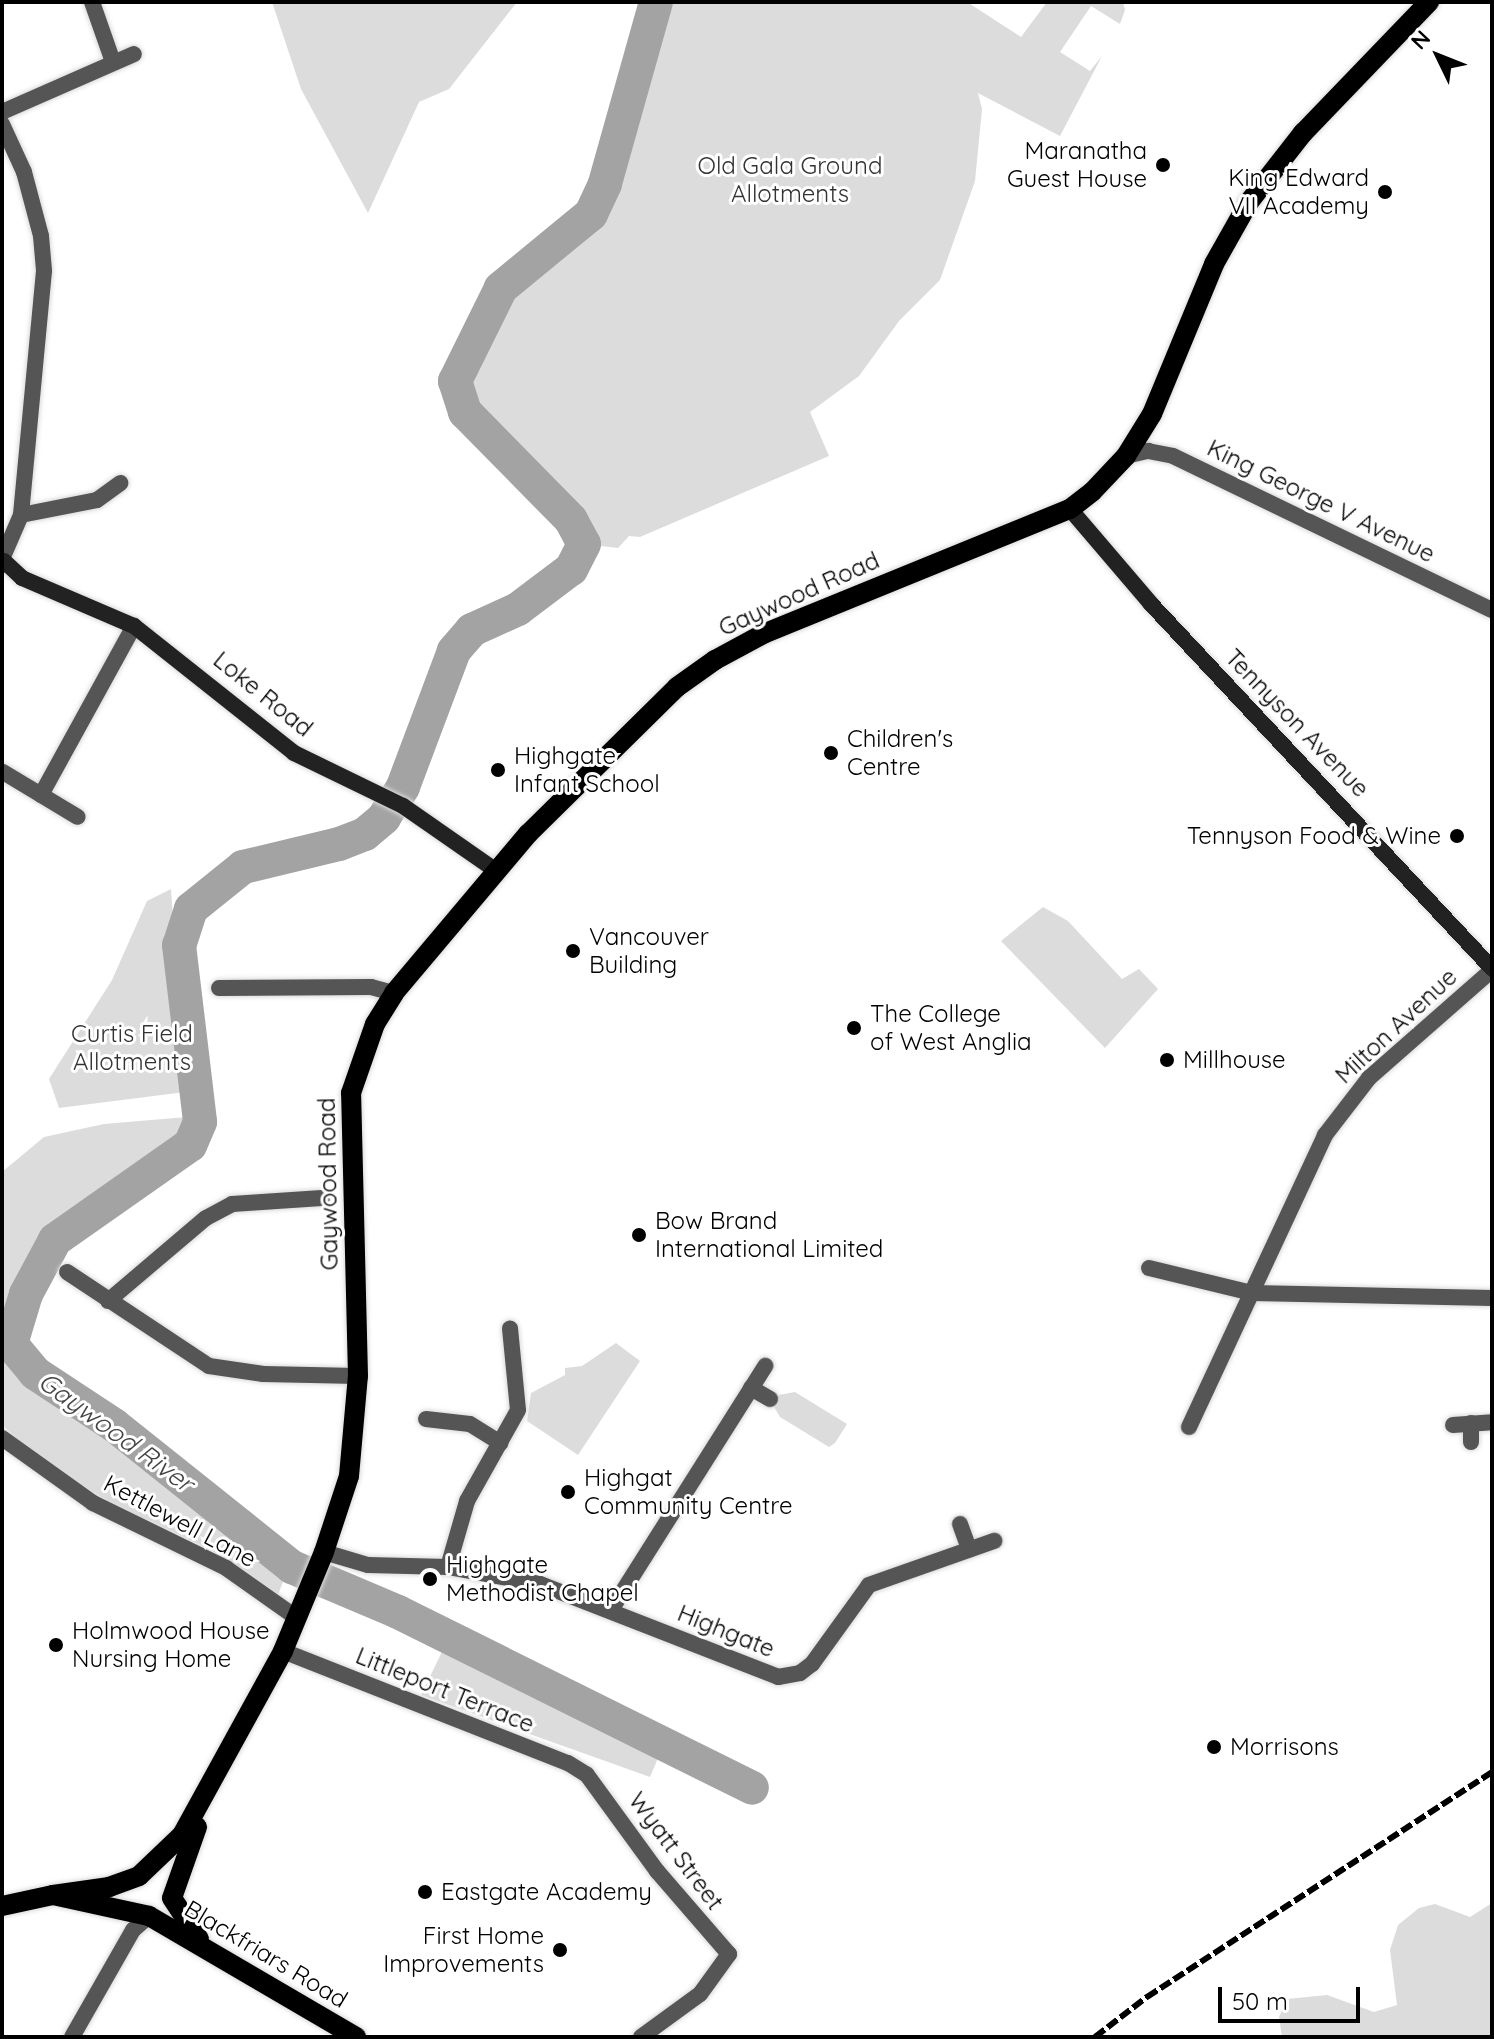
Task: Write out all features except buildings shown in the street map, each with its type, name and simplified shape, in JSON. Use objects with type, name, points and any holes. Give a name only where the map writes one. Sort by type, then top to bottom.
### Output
[{"type":"main road","name":"Gaywood Road","points":[[211,1790],[283,1651],[324,1552],[349,1476],[358,1376],[350,1136],[358,1066],[394,993],[495,870],[677,687],[715,660],[763,634],[1070,509],[1126,456],[1152,414],[1214,264],[1249,202],[1303,133],[1429,2]]},
{"type":"main road","name":"Tennyson Avenue","points":[[1070,509],[1151,604],[1492,969]]},
{"type":"main road","name":"Loke Road","points":[[3,562],[22,578],[134,626],[294,753],[403,806],[495,870]]},
{"type":"main road","points":[[2,1906],[109,1887],[152,1867],[182,1835],[211,1790]]},
{"type":"main road","points":[[211,1790],[172,1898],[185,1923],[213,1955]]},
{"type":"main road","name":"Blackfriars Road","points":[[53,1895],[149,1916],[356,2037]]},
{"type":"street","points":[[92,2],[113,62]]},
{"type":"street","points":[[2,112],[134,54]]},
{"type":"street","points":[[2,124],[24,172],[41,236],[44,271],[21,515],[3,562]]},
{"type":"street","name":"King George V Avenue","points":[[1126,456],[1148,451],[1173,456],[1492,610]]},
{"type":"street","points":[[21,515],[97,500],[120,483]]},
{"type":"street","points":[[41,795],[134,626]]},
{"type":"street","points":[[3,772],[78,817]]},
{"type":"street","name":"Milton Avenue","points":[[1189,1427],[1311,1161],[1344,1109],[1369,1078],[1492,969]]},
{"type":"street","points":[[219,988],[371,987],[394,993]]},
{"type":"street","points":[[108,1301],[206,1218],[232,1204],[322,1198]]},
{"type":"street","points":[[1149,1268],[1252,1293],[1492,1298]]},
{"type":"street","points":[[67,1272],[209,1366],[263,1374],[358,1376]]},
{"type":"street","points":[[448,1567],[467,1501],[520,1400],[510,1328]]},
{"type":"street","points":[[611,1610],[765,1366]]},
{"type":"street","points":[[751,1388],[770,1399]]},
{"type":"street","points":[[426,1419],[470,1424],[500,1443]]},
{"type":"street","points":[[1453,1425],[1492,1422]]},
{"type":"street","points":[[1471,1423],[1471,1442]]},
{"type":"street","name":"Kettlewell Lane","points":[[2,1438],[93,1503],[226,1568],[297,1618]]},
{"type":"street","points":[[960,1524],[969,1549]]},
{"type":"street","name":"Highgate","points":[[324,1552],[368,1565],[448,1567],[540,1584],[766,1674],[791,1676],[812,1664],[869,1585],[994,1541]]},
{"type":"street","name":"Littleport Terrace","points":[[283,1651],[568,1763],[587,1775]]},
{"type":"street","name":"Wyatt Street","points":[[587,1775],[657,1871],[729,1954],[700,1994],[641,2037]]},
{"type":"street","points":[[72,2037],[127,1940],[149,1916]]},
{"type":"green space","points":[[272,2],[517,2],[449,89],[419,102],[368,213],[301,89]]},
{"type":"green space","name":"Old Gala Ground Allotments","points":[[656,2],[967,2],[1021,37],[1047,2],[1123,2],[1125,10],[1120,24],[1091,6],[1060,52],[1090,71],[1102,56],[1060,136],[978,93],[982,109],[975,181],[940,280],[899,321],[859,376],[810,412],[829,456],[640,537],[629,536],[618,548],[584,544],[571,520],[465,412],[455,381],[501,288],[591,214],[605,184]]},
{"type":"green space","name":"Curtis Field Allotments","points":[[171,889],[185,1092],[59,1108],[49,1079],[112,980],[147,901]]},
{"type":"green space","points":[[1043,907],[1068,921],[1122,979],[1139,969],[1158,989],[1105,1048],[1001,941]]},
{"type":"green space","points":[[187,1117],[188,1142],[87,1200],[52,1231],[20,1290],[5,1342],[10,1357],[44,1390],[115,1437],[287,1572],[277,1597],[211,1550],[111,1503],[43,1461],[2,1425],[2,1172],[44,1137],[104,1124]]},
{"type":"green space","points":[[616,1343],[640,1361],[578,1455],[527,1421],[531,1393],[565,1375],[565,1368],[582,1366]]},
{"type":"green space","points":[[795,1392],[847,1424],[835,1443],[829,1447],[780,1417],[773,1405],[779,1395]]},
{"type":"green space","points":[[453,1629],[579,1699],[666,1739],[650,1777],[421,1695]]},
{"type":"green space","points":[[1492,1903],[1492,2037],[1282,2037],[1279,2017],[1287,1999],[1327,1995],[1374,2012],[1397,2005],[1390,1950],[1398,1925],[1419,1908],[1435,1904],[1470,1917]]},
{"type":"waterway","name":"Gaywood River","points":[[656,2],[605,184],[591,214],[501,288],[455,381],[465,412],[571,520],[584,544],[571,569],[518,609],[472,630],[454,651],[403,787],[384,818],[365,834],[339,844],[243,867],[191,909],[179,945],[200,1122],[190,1145],[55,1240],[26,1294],[11,1344],[35,1373],[114,1425],[292,1567],[398,1612],[752,1788]]},
{"type":"railway","points":[[1095,2037],[1147,1997],[1492,1772]]},
{"type":"place","name":"Maranatha Guest House","points":[[1163,165]]},
{"type":"place","name":"King Edward VII Academy","points":[[1385,192]]},
{"type":"place","name":"Children's Centre","points":[[831,753]]},
{"type":"place","name":"Highgate Infant School","points":[[498,770]]},
{"type":"place","name":"Tennyson Food & Wine","points":[[1457,836]]},
{"type":"place","name":"Vancouver Building","points":[[573,951]]},
{"type":"place","name":"The College of West Anglia","points":[[854,1028]]},
{"type":"place","name":"Millhouse","points":[[1167,1060]]},
{"type":"place","name":"Bow Brand International Limited","points":[[639,1235]]},
{"type":"place","name":"Highgat Community Centre","points":[[568,1492]]},
{"type":"place","name":"Highgate Methodist Chapel","points":[[430,1579]]},
{"type":"place","name":"Holmwood House Nursing Home","points":[[56,1645]]},
{"type":"place","name":"Morrisons","points":[[1214,1747]]},
{"type":"place","name":"Eastgate Academy","points":[[425,1892]]},
{"type":"place","name":"First Home Improvements","points":[[560,1950]]}]
